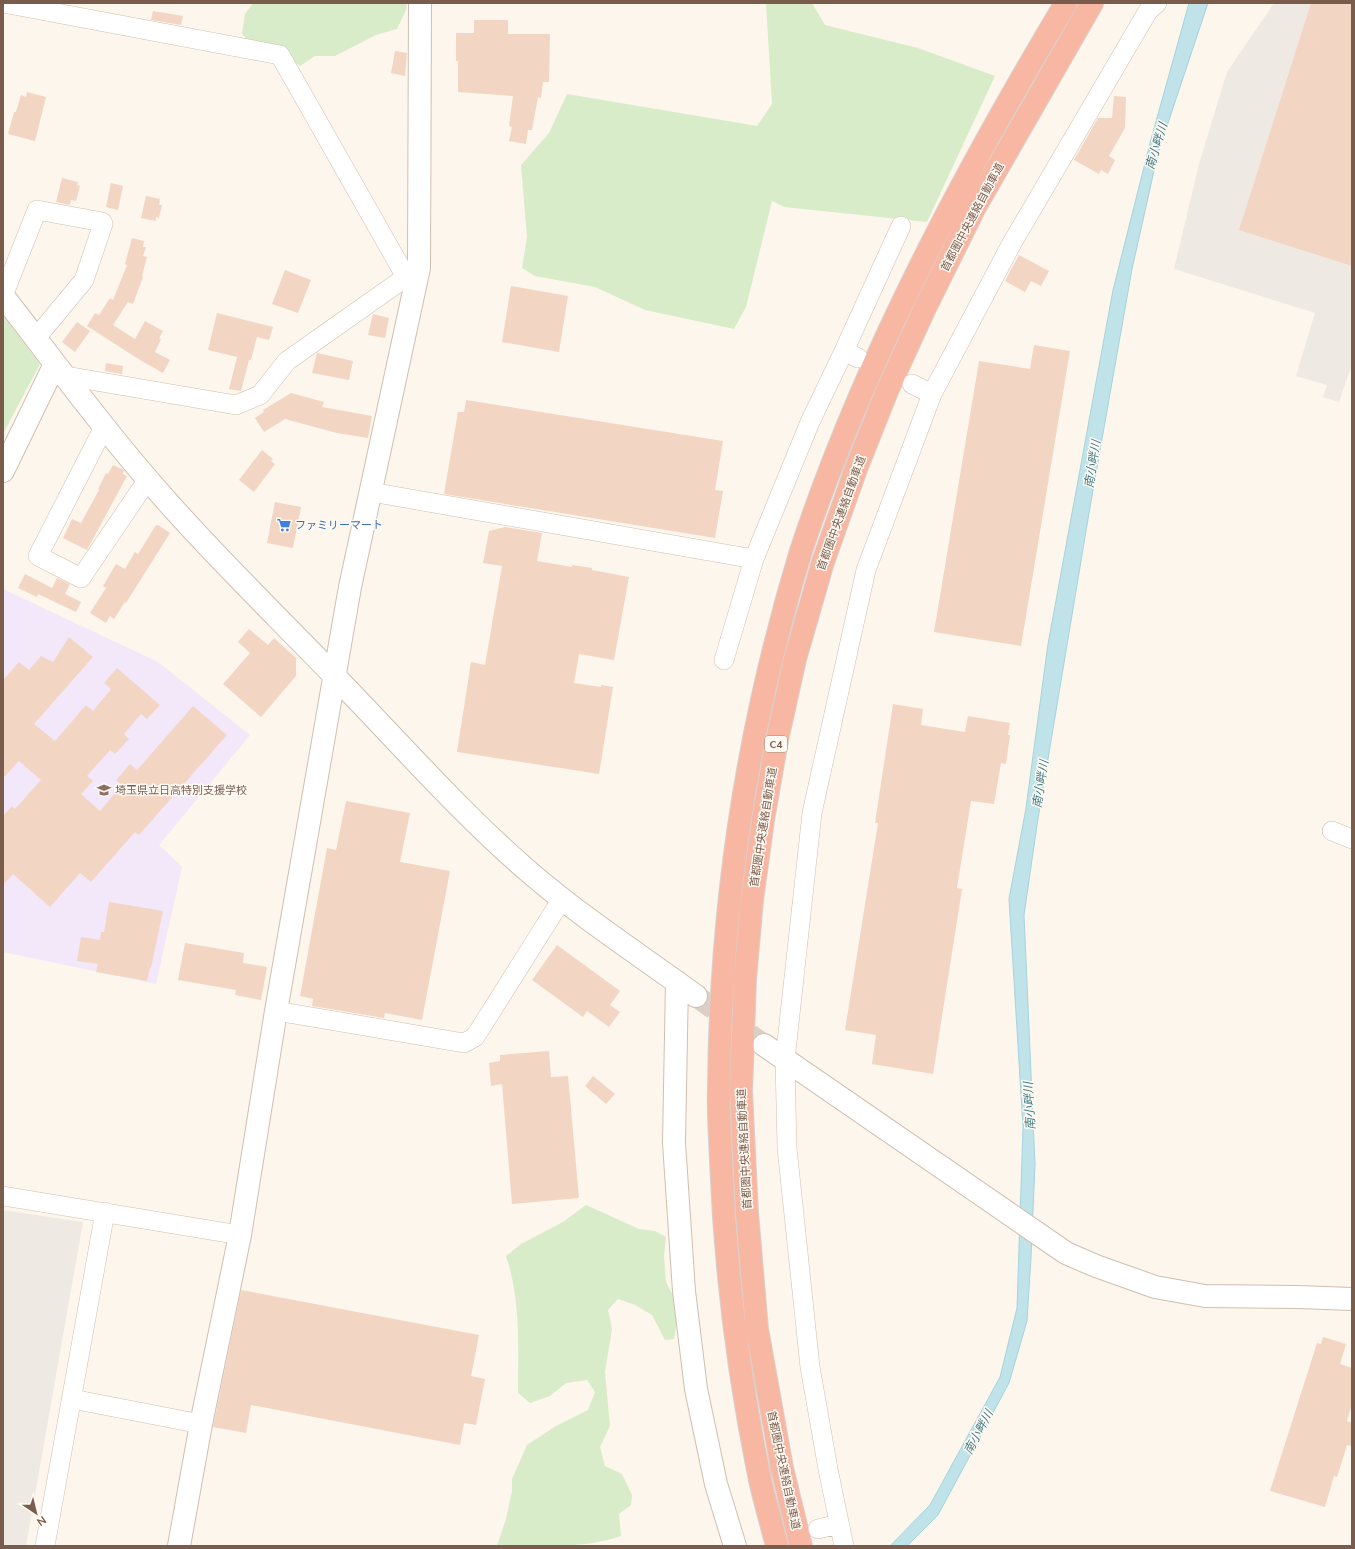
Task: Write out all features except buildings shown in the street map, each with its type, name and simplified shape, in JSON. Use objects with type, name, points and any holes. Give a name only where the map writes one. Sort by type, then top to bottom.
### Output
[{"type":"highway","name":"首都圏中央連絡自動車道","points":[[777,1546],[759,1476],[737,1342],[723,1216],[718,1090],[722,982],[740,813],[772,654],[801,553],[834,460],[865,384],[904,300],[955,198],[1066,3]]},
{"type":"highway","name":"首都圏中央連絡自動車道","points":[[801,1546],[782,1468],[757,1329],[747,1213],[741,1091],[745,979],[752,900],[763,820],[777,740],[795,659],[823,562],[856,469],[887,391],[924,310],[976,207],[1092,3]]},
{"type":"street","points":[[3,3],[280,56],[412,272]]},
{"type":"street","points":[[179,1546],[201,1424],[240,1234],[276,1011],[350,587],[371,492],[412,272],[420,3]]},
{"type":"street","points":[[844,1546],[828,1469],[810,1367],[787,1148],[785,1060],[812,813],[866,570],[932,394],[1012,243],[1148,12],[1157,3]]},
{"type":"street","points":[[36,338],[84,280],[103,224],[102,222],[37,210],[3,296],[104,427],[148,479],[227,567],[448,794],[528,871],[562,899],[696,996]]},
{"type":"street","points":[[724,660],[754,559],[810,422],[851,355],[901,226]]},
{"type":"street","points":[[60,370],[236,405],[260,395],[287,361],[412,272]]},
{"type":"street","points":[[3,471],[60,370]]},
{"type":"street","points":[[912,384],[932,394]]},
{"type":"street","points":[[104,427],[38,556],[81,578],[148,479]]},
{"type":"street","points":[[371,492],[754,559]]},
{"type":"street","points":[[1332,831],[1352,839]]},
{"type":"street","points":[[276,1011],[464,1043],[475,1037],[562,899]]},
{"type":"street","points":[[677,982],[674,1143],[684,1291],[699,1404],[716,1484],[735,1546]]},
{"type":"street","points":[[764,1045],[1060,1250],[1096,1266],[1149,1285],[1205,1296],[1352,1299]]},
{"type":"street","points":[[3,1196],[240,1234]]},
{"type":"street","points":[[46,1546],[105,1212]]},
{"type":"street","points":[[72,1399],[201,1424]]},
{"type":"street","points":[[818,1529],[839,1524]]},
{"type":"shaded area","points":[[1274,3],[1352,3],[1352,364],[1339,402],[1323,397],[1327,385],[1296,376],[1315,313],[1174,269],[1199,164],[1227,72]]},
{"type":"shaded area","name":"埼玉県立日高特別支援学校","points":[[3,589],[158,662],[250,735],[159,845],[182,867],[156,984],[3,952]]},
{"type":"shaded area","points":[[3,1210],[83,1222],[26,1546],[3,1546]]},
{"type":"green space","points":[[253,3],[407,3],[406,10],[397,29],[376,35],[335,56],[315,56],[300,66],[282,52],[250,45],[242,33],[245,14]]},
{"type":"green space","points":[[766,3],[812,3],[825,25],[918,48],[995,76],[927,222],[784,207],[772,201],[746,307],[734,329],[645,310],[595,287],[535,276],[522,268],[527,237],[521,165],[549,133],[567,94],[757,126],[772,104]]},
{"type":"green space","points":[[3,316],[40,364],[3,434]]},
{"type":"green space","points":[[586,1205],[639,1229],[655,1231],[666,1237],[664,1256],[666,1282],[675,1299],[677,1321],[674,1339],[665,1340],[652,1315],[635,1305],[618,1299],[608,1310],[612,1329],[605,1372],[610,1426],[600,1447],[605,1466],[622,1474],[632,1495],[631,1505],[619,1514],[621,1536],[576,1545],[497,1546],[506,1519],[512,1491],[512,1479],[527,1445],[556,1426],[588,1410],[595,1392],[587,1380],[566,1383],[550,1396],[530,1403],[518,1393],[518,1324],[511,1273],[506,1256],[521,1244],[563,1222]]},
{"type":"water","name":"南小畔川","points":[[1189,3],[1208,3],[1158,153],[1132,269],[1089,513],[1037,825],[1024,915],[1035,1164],[1027,1321],[1009,1383],[938,1515],[907,1546],[890,1546],[930,1505],[1000,1377],[1017,1308],[1023,1127],[1009,899],[1026,808],[1048,644],[1113,290],[1150,143]]},
{"type":"tunnel","points":[[696,996],[764,1045]]},
{"type":"place","name":"ファミリーマート","points":[[284,525]]},
{"type":"place","name":"埼玉県立日高特別支援学校","points":[[104,790]]}]
